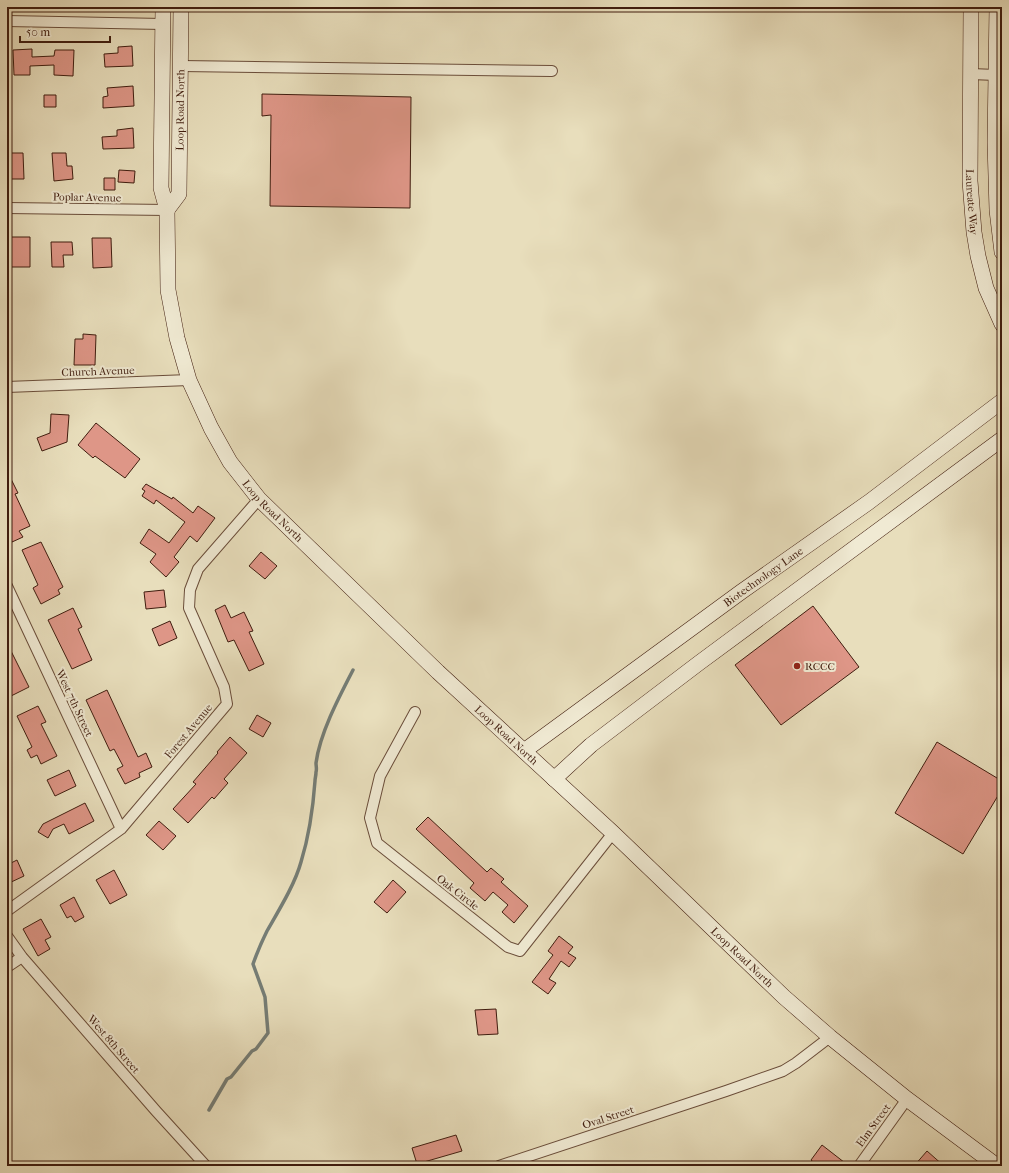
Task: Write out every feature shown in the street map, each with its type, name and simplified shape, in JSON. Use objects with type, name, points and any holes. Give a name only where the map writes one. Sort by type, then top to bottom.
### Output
[{"type":"main road","name":"Loop Road North","points":[[163,7],[161,188],[167,210],[168,290],[177,338],[190,380],[211,428],[230,462],[259,499],[438,672],[613,833],[784,997],[830,1037],[907,1099],[997,1166]]},
{"type":"main road","name":"Loop Road North","points":[[167,210],[179,194],[181,7]]},
{"type":"main road","name":"Laureate Way","points":[[972,7],[970,181],[974,232],[986,288],[1002,324]]},
{"type":"main road","points":[[997,7],[995,142],[997,210],[1002,252]]},
{"type":"main road","name":"Biotechnology Lane","points":[[524,751],[735,597],[869,502],[1002,401]]},
{"type":"main road","points":[[554,779],[591,745],[692,668],[1002,439]]},
{"type":"street","points":[[7,21],[163,24]]},
{"type":"street","points":[[181,66],[552,71]]},
{"type":"street","points":[[971,74],[996,75]]},
{"type":"street","name":"Poplar Avenue","points":[[7,208],[167,210]]},
{"type":"street","name":"Church Avenue","points":[[7,387],[190,380]]},
{"type":"street","name":"Forest Avenue","points":[[7,911],[121,829],[227,704],[224,687],[189,608],[190,590],[198,569],[259,499]]},
{"type":"street","name":"West 7th Street","points":[[7,586],[121,829]]},
{"type":"street","name":"Oak Circle","points":[[415,712],[380,776],[370,818],[376,843],[508,947],[520,951],[613,833]]},
{"type":"street","name":"West 8th Street","points":[[7,936],[22,958],[206,1166]]},
{"type":"street","points":[[7,967],[22,958]]},
{"type":"street","name":"Oval Street","points":[[499,1166],[726,1092],[783,1071],[830,1037]]},
{"type":"street","name":"Elm Street","points":[[859,1166],[907,1099]]},
{"type":"building","points":[[132,46],[133,66],[105,67],[104,54],[118,53],[118,47]]},
{"type":"building","points":[[32,49],[32,57],[54,56],[55,50],[74,50],[73,76],[54,75],[54,65],[30,66],[30,75],[14,75],[13,50]]},
{"type":"building","points":[[133,86],[134,106],[103,108],[103,97],[108,96],[107,88]]},
{"type":"building","points":[[262,94],[411,97],[410,208],[270,206],[271,115],[262,116]]},
{"type":"building","points":[[44,95],[56,95],[56,107],[44,107]]},
{"type":"building","points":[[133,128],[134,148],[103,149],[102,137],[117,136],[117,130]]},
{"type":"building","points":[[11,153],[23,153],[24,179],[11,179]]},
{"type":"building","points":[[52,153],[66,153],[67,166],[72,166],[73,179],[54,181]]},
{"type":"building","points":[[119,170],[135,171],[134,183],[118,182]]},
{"type":"building","points":[[104,178],[115,178],[115,190],[104,190]]},
{"type":"building","points":[[10,237],[30,237],[30,267],[10,267]]},
{"type":"building","points":[[92,238],[111,238],[112,267],[93,268]]},
{"type":"building","points":[[51,242],[72,242],[73,255],[63,255],[64,267],[52,267]]},
{"type":"building","points":[[83,334],[96,335],[95,365],[74,365],[75,339],[83,339]]},
{"type":"building","points":[[51,414],[69,415],[67,442],[42,451],[37,438],[50,433]]},
{"type":"building","points":[[96,423],[140,459],[125,478],[95,456],[93,458],[78,445]]},
{"type":"building","points":[[7,471],[18,493],[15,494],[30,526],[19,531],[23,537],[12,542],[7,532]]},
{"type":"building","points":[[146,484],[172,499],[173,497],[193,513],[198,506],[215,518],[197,542],[190,536],[174,557],[179,562],[166,577],[150,562],[156,554],[140,543],[149,529],[169,543],[185,522],[156,500],[154,504],[142,496],[145,491],[142,489]]},
{"type":"building","points":[[41,542],[63,587],[58,590],[60,594],[41,604],[33,588],[38,585],[22,550]]},
{"type":"building","points":[[261,552],[277,566],[265,579],[249,566]]},
{"type":"building","points":[[164,590],[166,607],[146,609],[144,592]]},
{"type":"building","points":[[225,605],[231,618],[244,612],[253,631],[249,632],[264,664],[249,671],[234,640],[228,642],[215,610]]},
{"type":"building","name":"RCCC","points":[[813,606],[859,667],[781,725],[735,665]]},
{"type":"building","points":[[73,608],[82,627],[78,629],[92,660],[72,669],[48,620]]},
{"type":"building","points":[[170,621],[177,638],[159,646],[152,629]]},
{"type":"building","points":[[7,643],[29,687],[7,698]]},
{"type":"building","points":[[107,690],[138,757],[146,753],[152,767],[139,773],[140,777],[125,784],[117,769],[123,766],[114,749],[110,751],[86,700]]},
{"type":"building","points":[[38,706],[46,722],[41,724],[57,756],[41,764],[37,755],[31,758],[27,750],[32,747],[17,716]]},
{"type":"building","points":[[257,715],[271,723],[263,737],[249,729]]},
{"type":"building","points":[[230,737],[247,753],[224,779],[228,783],[214,799],[212,797],[188,823],[173,809],[196,784],[193,782]]},
{"type":"building","points":[[937,742],[1002,781],[1002,789],[963,854],[895,813]]},
{"type":"building","points":[[69,770],[76,786],[55,796],[47,780]]},
{"type":"building","points":[[85,803],[94,821],[69,834],[64,824],[53,829],[48,838],[38,832],[43,824]]},
{"type":"building","points":[[428,817],[487,872],[491,868],[504,879],[501,882],[528,906],[514,923],[502,912],[508,905],[493,892],[485,901],[470,888],[474,883],[416,829]]},
{"type":"building","points":[[159,821],[176,836],[163,850],[146,835]]},
{"type":"building","points":[[17,860],[24,876],[7,884],[7,865]]},
{"type":"building","points":[[114,870],[127,895],[110,904],[96,880]]},
{"type":"building","points":[[393,880],[406,892],[387,913],[374,902]]},
{"type":"building","points":[[74,897],[84,917],[75,922],[71,916],[67,918],[60,905]]},
{"type":"building","points":[[41,919],[51,937],[45,940],[50,949],[38,956],[23,929]]},
{"type":"building","points":[[559,936],[573,947],[568,953],[576,958],[569,967],[561,961],[549,979],[556,983],[548,994],[532,982],[553,955],[548,951]]},
{"type":"building","points":[[496,1009],[498,1034],[478,1035],[475,1010]]},
{"type":"building","points":[[456,1135],[462,1151],[417,1164],[412,1148]]},
{"type":"building","points":[[822,1145],[849,1166],[818,1166],[811,1160]]},
{"type":"building","points":[[927,1151],[944,1166],[914,1166]]},
{"type":"waterway","points":[[209,1110],[227,1079],[231,1077],[252,1051],[256,1049],[268,1033],[265,997],[253,964],[265,935],[295,879],[304,852],[310,822],[318,751],[331,715],[353,670]]},
{"type":"place","name":"RCCC","points":[[797,666]]}]
